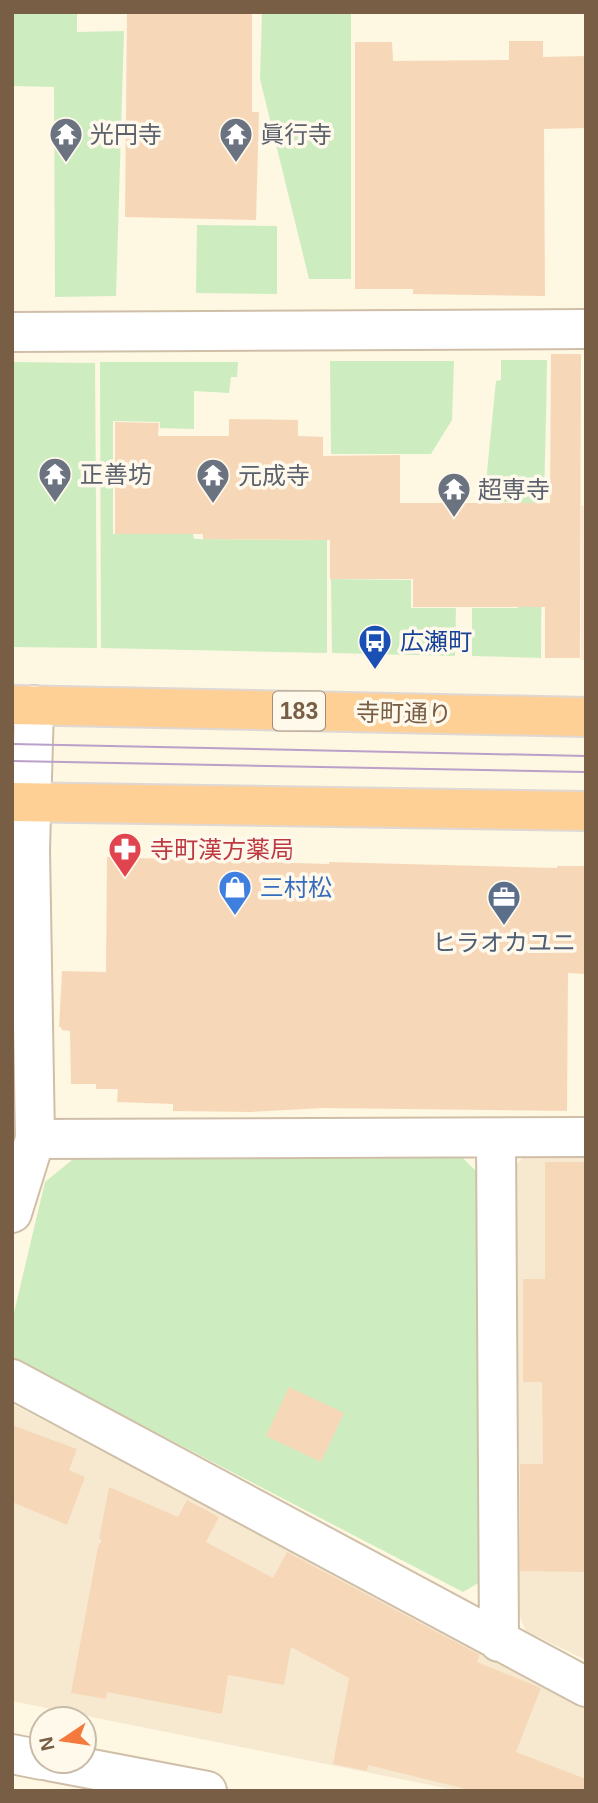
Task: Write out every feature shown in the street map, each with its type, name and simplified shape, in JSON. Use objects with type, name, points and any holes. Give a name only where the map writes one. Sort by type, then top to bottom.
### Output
[{"type":"highway","name":"寺町通り","points":[[23,705],[586,717]]},
{"type":"highway","points":[[21,802],[586,811]]},
{"type":"street","points":[[12,332],[586,329]]},
{"type":"street","points":[[12,1213],[35,1139],[21,802],[23,705]]},
{"type":"street","points":[[35,1139],[586,1137]]},
{"type":"street","points":[[496,1139],[499,1642]]},
{"type":"street","points":[[12,1378],[586,1687]]},
{"type":"street","points":[[98,1770],[207,1791]]},
{"type":"shaded area","points":[[581,506],[586,506],[586,660],[581,660]]},
{"type":"shaded area","points":[[530,1151],[586,1151],[586,1660],[526,1631],[514,1604],[511,1169]]},
{"type":"shaded area","points":[[12,1404],[586,1703],[586,1791],[460,1791],[98,1718],[98,1705],[32,1705],[12,1701]]},
{"type":"green space","name":"光円寺","points":[[12,12],[77,12],[77,32],[124,31],[116,296],[55,297],[54,87],[13,86]]},
{"type":"green space","points":[[262,12],[351,12],[351,279],[309,279],[260,79]]},
{"type":"green space","points":[[197,225],[277,226],[277,294],[196,293]]},
{"type":"green space","points":[[501,360],[547,360],[541,658],[472,656],[472,608],[518,608],[518,502],[484,502],[496,381],[501,380]]},
{"type":"green space","points":[[330,361],[454,361],[452,420],[431,454],[331,454]]},
{"type":"green space","name":"正善坊","points":[[12,362],[95,363],[97,648],[12,647]]},
{"type":"green space","points":[[100,362],[238,362],[237,377],[231,377],[229,393],[194,391],[194,429],[160,428],[160,422],[113,421],[113,534],[193,534],[194,539],[327,540],[327,653],[101,648]]},
{"type":"green space","points":[[331,579],[411,580],[411,608],[456,608],[455,656],[332,653]]},
{"type":"green space","points":[[77,1156],[461,1156],[483,1178],[487,1578],[463,1592],[12,1358],[12,1321],[45,1182]]},
{"type":"building","points":[[127,12],[252,12],[252,112],[259,112],[256,220],[125,217]]},
{"type":"building","points":[[509,41],[543,41],[543,57],[586,56],[586,128],[544,129],[545,296],[413,294],[413,289],[355,289],[355,42],[392,42],[393,61],[509,60]]},
{"type":"building","points":[[551,354],[581,354],[580,658],[545,658],[545,607],[413,607],[413,579],[330,579],[330,540],[203,539],[203,534],[115,534],[115,422],[159,423],[158,436],[229,436],[229,419],[298,420],[298,436],[323,437],[323,456],[400,455],[400,503],[550,503]]},
{"type":"building","points":[[107,857],[329,864],[557,868],[586,866],[586,974],[568,973],[567,1111],[324,1108],[251,1112],[173,1111],[173,1104],[117,1102],[118,1089],[96,1089],[96,1084],[71,1084],[70,1031],[59,1027],[62,971],[106,972]]},
{"type":"building","points":[[545,1162],[586,1162],[586,1572],[520,1571],[520,1464],[543,1464],[542,1382],[523,1382],[523,1279],[545,1279]]},
{"type":"building","points":[[289,1387],[344,1413],[321,1462],[266,1436]]},
{"type":"building","points":[[12,1425],[77,1449],[69,1470],[85,1477],[67,1525],[12,1502]]},
{"type":"building","points":[[109,1487],[178,1517],[187,1500],[219,1517],[206,1542],[273,1578],[287,1552],[480,1655],[477,1662],[541,1688],[516,1752],[586,1779],[586,1791],[474,1791],[368,1765],[367,1771],[333,1764],[349,1678],[291,1647],[284,1685],[228,1675],[222,1714],[107,1692],[106,1699],[71,1693],[98,1547],[102,1540],[99,1539]]},
{"type":"tram line","points":[[12,744],[586,756]]},
{"type":"tram line","points":[[12,761],[586,772]]},
{"type":"place","name":"光円寺","points":[[66,164]]},
{"type":"place","name":"眞行寺","points":[[236,164]]},
{"type":"place","name":"正善坊","points":[[55,504]]},
{"type":"place","name":"元成寺","points":[[213,505]]},
{"type":"place","name":"超専寺","points":[[454,519]]},
{"type":"place","name":"広瀬町","points":[[375,671]]},
{"type":"place","name":"寺町漢方薬局","points":[[125,879]]},
{"type":"place","name":"三村松","points":[[235,917]]},
{"type":"place","name":"ヒラオカユニ","points":[[504,927]]}]
